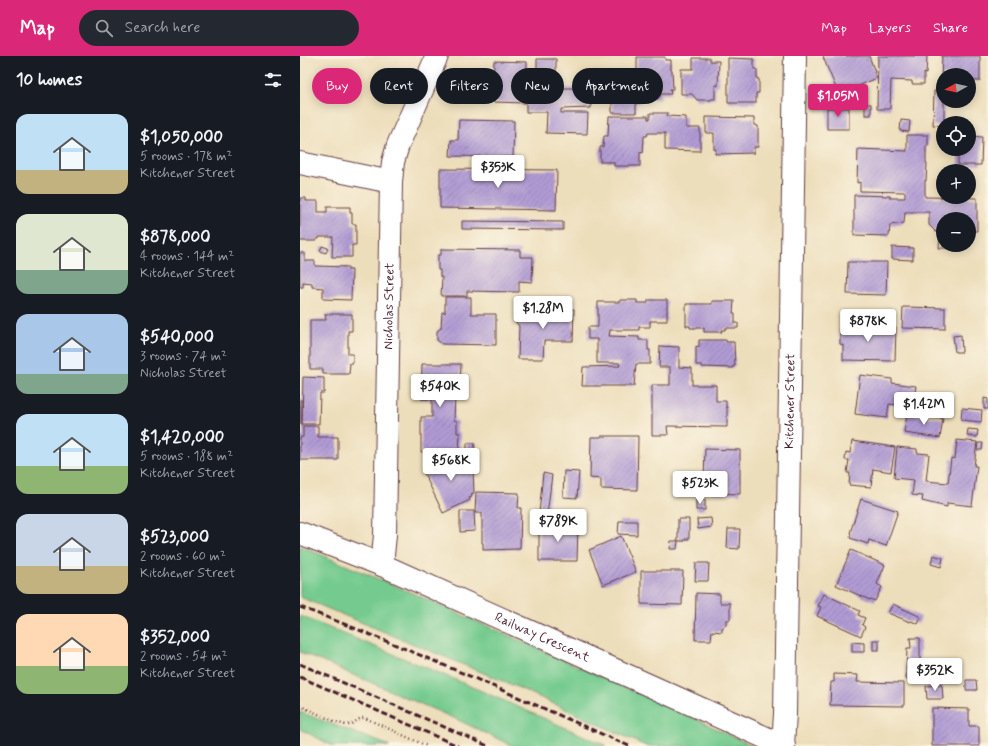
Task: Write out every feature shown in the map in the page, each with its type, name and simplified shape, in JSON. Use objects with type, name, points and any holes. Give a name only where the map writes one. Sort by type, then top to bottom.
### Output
[{"type":"street","name":"Nicholas Street","points":[[382,565],[385,535],[391,182],[393,162],[398,145],[437,56]]},
{"type":"street","name":"Kitchener Street","points":[[783,746],[789,522],[795,56]]},
{"type":"street","points":[[300,162],[391,182]]},
{"type":"street","name":"Railway Crescent","points":[[300,533],[382,565],[783,746]]},
{"type":"path","points":[[300,706],[345,725],[354,723],[360,718],[365,718],[427,746]]},
{"type":"green space","points":[[300,546],[417,595],[685,714],[753,746],[646,746],[515,686],[300,597]]},
{"type":"green space","points":[[300,616],[454,679],[607,746],[513,746],[456,719],[300,652]]},
{"type":"green space","points":[[300,712],[390,746],[333,746],[300,729]]},
{"type":"building","points":[[869,56],[877,78],[842,93],[839,87],[836,88],[823,57]]},
{"type":"building","points":[[878,56],[927,56],[924,84],[912,84],[912,81],[891,80],[890,109],[877,109]]},
{"type":"building","points":[[942,56],[980,56],[980,81],[976,81],[976,68],[942,68]]},
{"type":"building","points":[[637,57],[665,57],[665,60],[671,60],[673,89],[670,89],[671,94],[663,94],[663,68],[637,68]]},
{"type":"building","points":[[693,58],[710,58],[710,61],[719,61],[718,86],[715,85],[715,99],[697,100],[692,94],[681,94],[681,69],[693,69]]},
{"type":"building","points":[[728,58],[754,59],[754,69],[757,69],[757,79],[759,79],[759,93],[756,93],[756,103],[728,103]]},
{"type":"building","points":[[537,59],[556,59],[556,68],[537,68]]},
{"type":"building","points":[[494,61],[527,62],[527,68],[511,68],[511,103],[503,102],[503,68],[494,68]]},
{"type":"building","points":[[564,88],[572,88],[572,104],[591,104],[591,108],[561,109],[561,113],[588,113],[587,134],[546,133],[547,112],[526,112],[526,104],[564,104]]},
{"type":"building","points":[[934,91],[936,91],[936,108],[944,108],[944,116],[936,116],[936,125],[933,125]]},
{"type":"building","points":[[612,104],[636,104],[636,113],[612,113]]},
{"type":"building","points":[[865,104],[871,104],[871,115],[865,115]]},
{"type":"building","points":[[827,108],[849,108],[849,129],[827,129]]},
{"type":"building","points":[[650,113],[668,113],[667,116],[686,117],[686,128],[700,128],[700,151],[665,150],[665,133],[648,133],[647,136],[644,136],[643,153],[640,152],[640,166],[614,166],[614,162],[600,162],[600,147],[603,147],[604,136],[608,136],[609,116],[648,116],[648,119],[650,119]]},
{"type":"building","points":[[706,117],[754,118],[754,125],[758,126],[758,147],[754,147],[754,153],[715,154],[716,149],[714,149],[714,133],[706,133]]},
{"type":"building","points":[[459,120],[514,121],[513,157],[450,156],[451,140],[458,140]]},
{"type":"building","points":[[901,120],[910,121],[909,132],[900,131]]},
{"type":"building","points":[[907,135],[928,135],[928,146],[926,146],[927,163],[925,197],[936,197],[936,204],[976,204],[977,198],[977,231],[976,212],[936,212],[936,232],[929,225],[929,212],[905,212],[904,223],[890,225],[889,236],[854,235],[854,195],[905,198],[905,192],[860,191],[860,182],[857,183],[858,149],[907,151]]},
{"type":"building","points":[[976,137],[982,137],[981,165],[958,164],[958,156],[976,156]]},
{"type":"building","points":[[440,169],[557,170],[556,210],[440,208]]},
{"type":"building","points":[[300,198],[306,198],[306,201],[318,201],[318,212],[327,212],[327,207],[350,207],[350,213],[352,213],[352,224],[356,224],[356,245],[352,245],[352,257],[332,257],[333,237],[319,237],[316,241],[300,241]]},
{"type":"building","points":[[462,221],[563,222],[563,230],[462,229]]},
{"type":"building","points":[[322,246],[328,248],[326,253],[320,251]]},
{"type":"building","points":[[892,247],[913,248],[913,260],[892,259]]},
{"type":"building","points":[[441,249],[520,250],[520,257],[533,257],[532,282],[519,281],[519,292],[467,291],[467,296],[441,296],[442,277],[440,277],[440,270],[438,270],[438,255],[441,255]]},
{"type":"building","points":[[300,253],[305,253],[305,261],[315,261],[315,266],[348,267],[348,270],[352,270],[351,300],[323,299],[323,288],[312,287],[312,283],[303,282],[303,287],[300,287]]},
{"type":"building","points":[[848,262],[887,262],[886,295],[847,294]]},
{"type":"building","points":[[445,297],[471,297],[471,314],[496,314],[496,345],[442,344],[437,340],[437,331],[441,328],[442,312],[445,313]]},
{"type":"building","points":[[620,300],[637,300],[637,303],[648,303],[648,300],[667,300],[667,321],[650,321],[650,327],[639,327],[639,330],[610,330],[609,336],[639,337],[639,340],[648,340],[650,364],[636,364],[634,386],[582,386],[583,367],[620,366],[619,363],[597,363],[597,339],[588,339],[588,327],[598,327],[598,302],[620,302]]},
{"type":"building","points":[[712,301],[734,301],[733,313],[735,313],[735,323],[738,323],[738,328],[725,328],[725,330],[721,330],[722,332],[704,332],[704,328],[690,328],[690,326],[686,326],[686,304],[712,304]]},
{"type":"building","points":[[903,307],[945,308],[945,329],[902,328]]},
{"type":"building","points":[[521,309],[574,309],[573,341],[544,341],[543,359],[518,359],[519,326],[515,321],[516,314]]},
{"type":"building","points":[[325,314],[352,314],[352,331],[348,331],[348,354],[353,354],[353,363],[350,363],[349,374],[323,374],[323,369],[310,369],[310,320],[326,320]]},
{"type":"building","points":[[840,326],[896,327],[895,361],[843,360],[843,345],[840,344]]},
{"type":"building","points":[[961,335],[962,352],[955,352],[953,336]]},
{"type":"building","points":[[699,340],[726,340],[726,342],[734,342],[735,366],[733,366],[733,368],[702,367],[702,365],[696,365],[696,346],[699,347]]},
{"type":"building","points":[[660,346],[679,347],[679,367],[692,368],[692,385],[716,385],[716,401],[726,401],[727,427],[667,426],[668,435],[652,435],[652,385],[670,385],[670,367],[659,367]]},
{"type":"building","points":[[422,364],[461,364],[460,385],[457,385],[457,397],[455,397],[454,420],[457,421],[457,433],[460,433],[459,453],[421,452],[421,417],[432,417],[432,399],[421,399]]},
{"type":"building","points":[[860,375],[892,379],[892,383],[916,386],[913,407],[889,404],[887,418],[855,414]]},
{"type":"building","points":[[303,377],[324,378],[324,393],[320,393],[319,424],[302,424]]},
{"type":"building","points":[[984,398],[988,399],[988,409],[984,409]]},
{"type":"building","points":[[300,400],[302,400],[302,425],[300,424]]},
{"type":"building","points":[[962,408],[982,410],[981,422],[961,420]]},
{"type":"building","points":[[907,414],[943,419],[940,438],[904,433]]},
{"type":"building","points":[[303,426],[318,426],[318,437],[338,437],[338,460],[300,460],[300,437],[303,437]]},
{"type":"building","points":[[968,429],[978,430],[977,437],[967,436]]},
{"type":"building","points":[[638,436],[637,490],[601,489],[601,479],[590,478],[591,437]]},
{"type":"building","points":[[957,440],[977,442],[974,466],[977,466],[972,506],[947,503],[947,507],[922,501],[923,496],[912,495],[914,480],[894,478],[897,447],[917,449],[917,453],[929,454],[926,481],[948,483],[951,458],[955,459]]},
{"type":"building","points":[[852,441],[895,447],[891,472],[873,469],[871,487],[849,485],[850,473],[847,473],[849,460],[845,460],[846,452],[850,453]]},
{"type":"building","points":[[467,443],[475,443],[474,454],[467,454]]},
{"type":"building","points":[[978,443],[983,443],[982,450],[977,450]]},
{"type":"building","points":[[705,449],[740,450],[740,494],[712,493],[712,480],[704,480]]},
{"type":"building","points":[[449,456],[452,463],[467,456],[473,470],[474,493],[471,494],[472,497],[469,498],[470,500],[443,513],[422,469]]},
{"type":"building","points":[[564,471],[579,472],[577,498],[563,497]]},
{"type":"building","points":[[543,473],[552,475],[547,515],[539,514]]},
{"type":"building","points":[[476,492],[519,493],[518,508],[521,508],[520,549],[483,550],[482,513],[475,513]]},
{"type":"building","points":[[861,499],[898,511],[886,546],[869,540],[868,544],[850,538],[850,533]]},
{"type":"building","points":[[696,500],[705,500],[705,510],[696,510]]},
{"type":"building","points":[[460,511],[474,511],[475,531],[460,532]]},
{"type":"building","points":[[711,518],[712,527],[698,529],[697,519]]},
{"type":"building","points":[[678,519],[689,519],[689,539],[685,539],[685,541],[678,541]]},
{"type":"building","points":[[619,521],[637,521],[637,535],[618,534]]},
{"type":"building","points":[[539,525],[578,525],[577,561],[539,561]]},
{"type":"building","points":[[728,529],[740,529],[739,549],[727,548]]},
{"type":"building","points":[[621,536],[636,572],[603,585],[589,550]]},
{"type":"building","points":[[671,541],[678,541],[677,549],[670,549]]},
{"type":"building","points":[[851,550],[885,565],[877,584],[882,587],[875,601],[836,585]]},
{"type":"building","points":[[933,555],[943,558],[941,567],[931,564]]},
{"type":"building","points":[[696,563],[709,563],[708,581],[695,581]]},
{"type":"building","points":[[641,571],[683,571],[682,605],[641,604]]},
{"type":"building","points":[[696,593],[720,594],[720,603],[730,603],[730,620],[726,620],[726,625],[722,628],[722,632],[712,631],[711,640],[695,640]]},
{"type":"building","points":[[824,594],[860,611],[858,615],[865,618],[862,625],[865,627],[861,636],[817,616],[821,607],[818,606]]},
{"type":"building","points":[[893,604],[921,617],[918,624],[888,613]]},
{"type":"building","points":[[910,638],[920,638],[920,680],[906,679],[907,648],[911,648]]},
{"type":"building","points":[[873,640],[879,640],[879,650],[873,650]]},
{"type":"building","points":[[852,642],[864,643],[864,652],[852,652]]},
{"type":"building","points":[[834,674],[858,675],[857,682],[904,683],[904,706],[830,705],[831,682],[834,682]]},
{"type":"building","points":[[966,680],[976,680],[977,690],[966,690]]},
{"type":"building","points":[[942,685],[943,699],[927,699],[926,686]]},
{"type":"building","points":[[932,708],[969,709],[969,726],[979,726],[979,746],[932,746]]},
{"type":"railway","points":[[300,607],[424,657],[629,746]]},
{"type":"railway","points":[[300,664],[488,746]]},
{"type":"railway","points":[[300,677],[458,746]]}]
